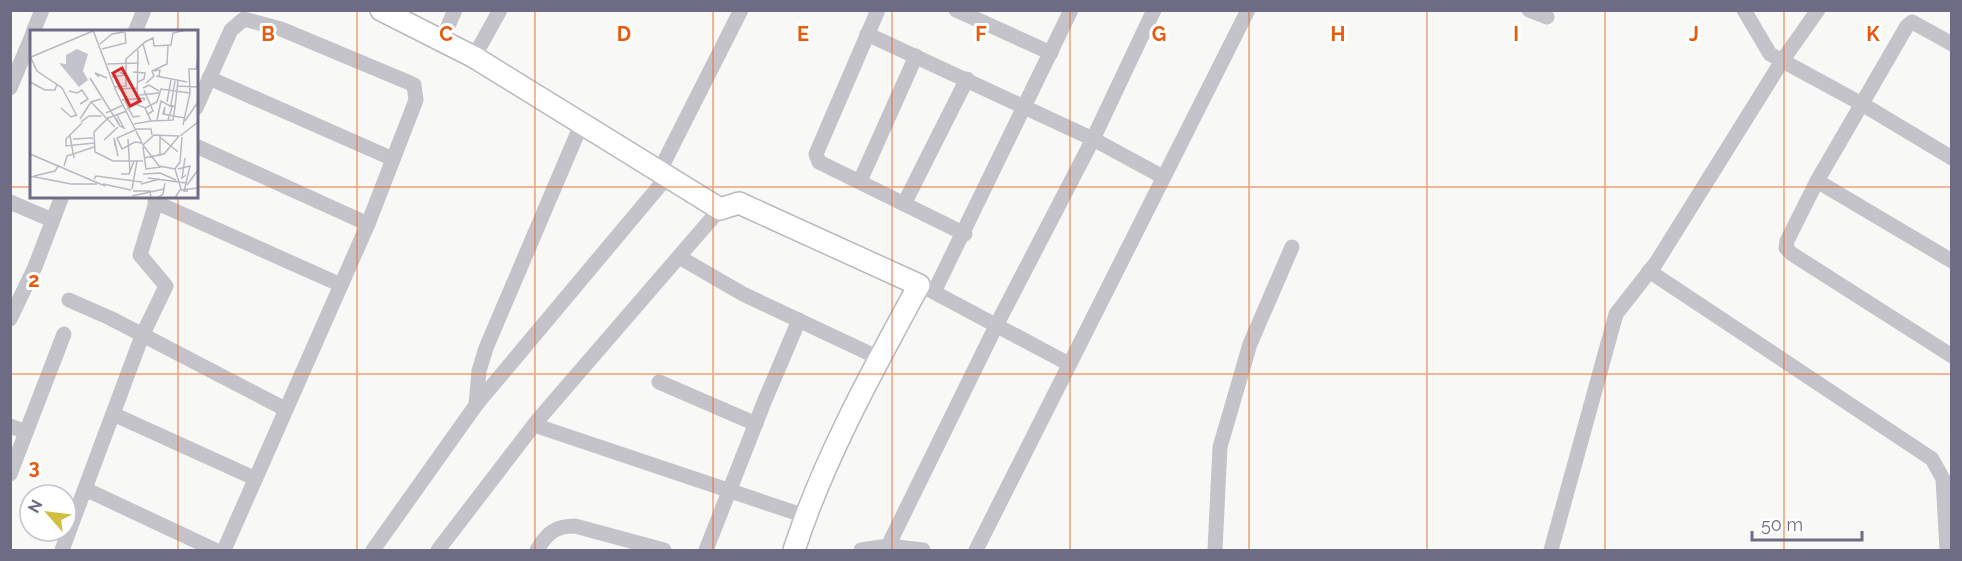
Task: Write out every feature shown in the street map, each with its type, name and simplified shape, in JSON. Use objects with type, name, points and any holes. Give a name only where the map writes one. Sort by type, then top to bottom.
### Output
[{"type":"street","points":[[34,30],[42,10]]},
{"type":"street","points":[[136,30],[144,10]]},
{"type":"street","points":[[381,10],[474,57],[720,209]]},
{"type":"street","points":[[441,42],[455,10]]},
{"type":"street","points":[[474,57],[500,10]]},
{"type":"street","points":[[373,550],[476,405],[663,175],[741,10]]},
{"type":"street","points":[[878,10],[816,154],[819,162],[965,234]]},
{"type":"street","points":[[956,10],[1051,52]]},
{"type":"street","points":[[794,550],[805,516],[879,358],[965,234],[1022,106],[1071,10]]},
{"type":"street","points":[[888,546],[997,324],[1093,139],[1154,10]]},
{"type":"street","points":[[976,550],[1248,10]]},
{"type":"street","points":[[1529,10],[1547,17]]},
{"type":"street","points":[[1744,10],[1770,54],[1862,104],[1952,158]]},
{"type":"street","points":[[1551,550],[1616,314],[1649,272],[1782,61],[1818,10]]},
{"type":"street","points":[[198,103],[231,30],[244,19],[281,29],[410,83],[414,85],[416,100],[368,224],[224,550]]},
{"type":"street","points":[[1952,44],[1916,24],[1907,26],[1817,181],[1787,241],[1788,251],[1952,356]]},
{"type":"street","points":[[867,34],[1093,139],[1163,177]]},
{"type":"street","points":[[10,88],[17,51],[30,36]]},
{"type":"street","points":[[860,181],[916,56]]},
{"type":"street","points":[[209,78],[393,159]]},
{"type":"street","points":[[904,204],[967,79]]},
{"type":"street","points":[[476,405],[479,371],[486,348],[581,125]]},
{"type":"street","points":[[198,147],[368,224]]},
{"type":"street","points":[[1817,181],[1952,261]]},
{"type":"street","points":[[10,320],[35,267],[61,198]]},
{"type":"street","points":[[62,550],[142,336],[166,286],[140,255],[157,199],[341,285]]},
{"type":"street","points":[[10,202],[52,220]]},
{"type":"street","points":[[438,550],[534,426],[720,209],[739,203],[927,289],[1070,364]]},
{"type":"street","points":[[1215,550],[1220,447],[1250,344],[1292,247]]},
{"type":"street","points":[[679,257],[743,294],[879,358]]},
{"type":"street","points":[[1649,272],[1932,459],[1943,479],[1947,550]]},
{"type":"street","points":[[69,300],[285,409]]},
{"type":"street","points":[[706,550],[799,320]]},
{"type":"street","points":[[10,474],[64,334]]},
{"type":"street","points":[[658,382],[756,424]]},
{"type":"street","points":[[113,414],[254,478]]},
{"type":"street","points":[[10,426],[26,432]]},
{"type":"street","points":[[534,426],[805,516]]},
{"type":"street","points":[[86,489],[215,550]]},
{"type":"street","points":[[537,550],[551,531],[561,526],[575,526],[664,550]]},
{"type":"street","points":[[861,550],[888,546],[909,546],[923,550]]}]
